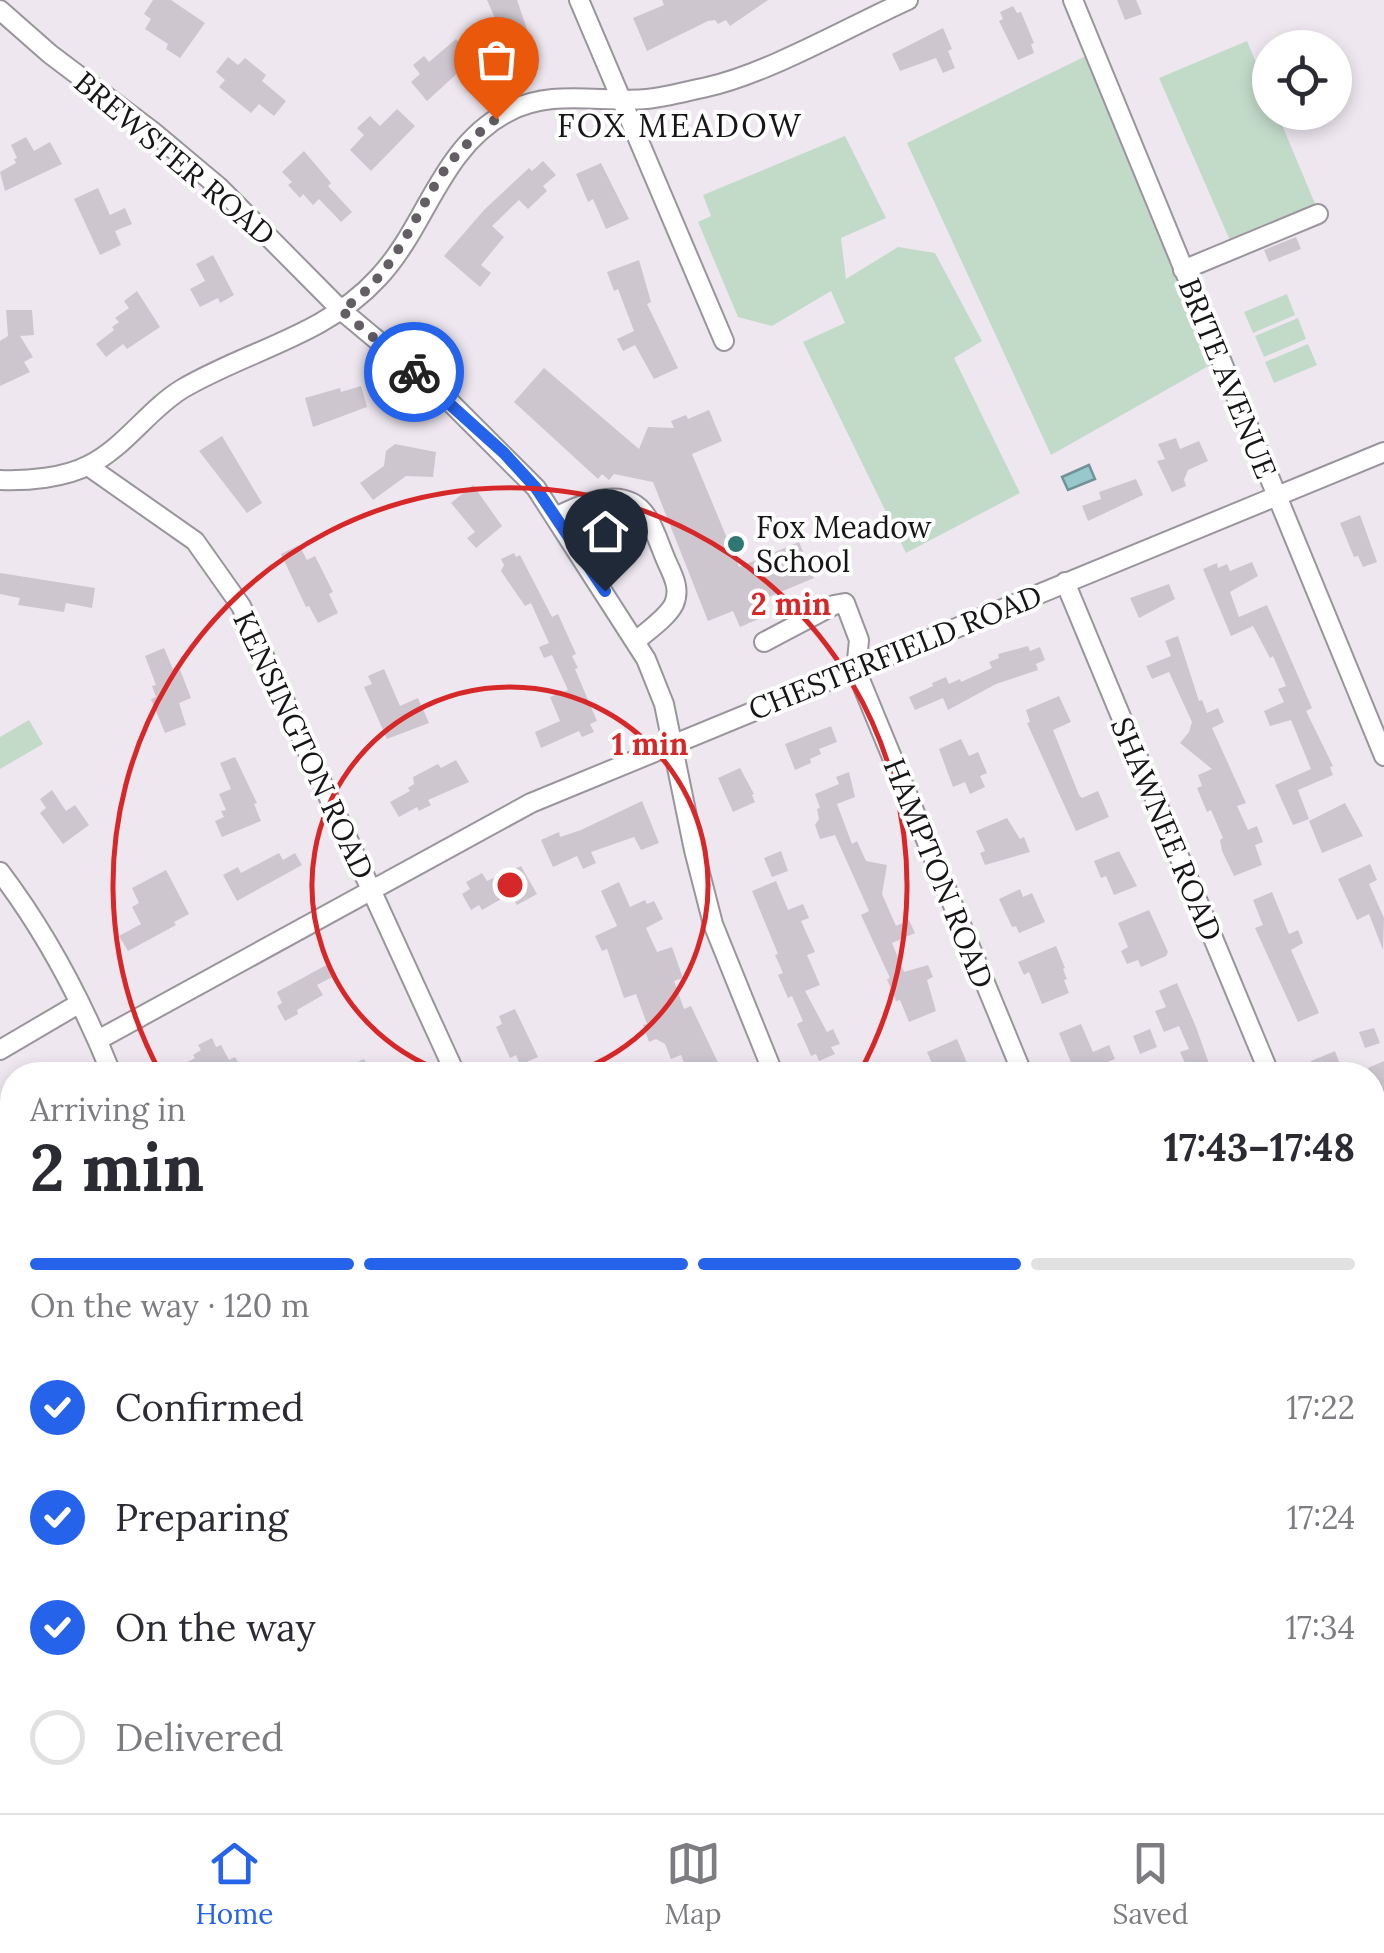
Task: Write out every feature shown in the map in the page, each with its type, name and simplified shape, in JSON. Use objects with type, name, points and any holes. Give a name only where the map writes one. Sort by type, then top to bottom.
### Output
[{"type":"street","points":[[579,0],[724,341]]},
{"type":"street","points":[[0,480],[41,478],[88,466],[183,389],[274,348],[357,300],[383,273],[444,172],[466,145],[496,119],[532,102],[556,98],[647,99],[712,86],[908,0]]},
{"type":"street","name":"BRITE AVENUE","points":[[1072,0],[1384,756]]},
{"type":"street","name":"BREWSTER ROAD","points":[[0,10],[220,188],[341,310],[443,395],[536,488],[635,642],[664,704],[713,924],[769,1062]]},
{"type":"street","points":[[1184,270],[1318,214]]},
{"type":"street","name":"CHESTERFIELD ROAD","points":[[98,1040],[531,803],[1384,452]]},
{"type":"street","name":"KENSINGTON ROAD","points":[[88,466],[195,541],[231,591],[450,1062]]},
{"type":"street","points":[[555,516],[594,500],[612,498],[628,502],[646,514],[677,584],[676,597],[672,609],[635,642]]},
{"type":"street","name":"SHAWNEE ROAD","points":[[1065,582],[1265,1062]]},
{"type":"street","name":"HAMPTON ROAD","points":[[764,642],[845,603],[859,640],[856,670],[1018,1062]]},
{"type":"street","points":[[0,872],[28,910],[80,1003],[107,1062]]},
{"type":"street","points":[[0,1050],[80,1003]]},
{"type":"green space","points":[[1247,41],[1252,53],[1252,130],[1284,130],[1316,206],[1232,245],[1159,78]]},
{"type":"green space","points":[[1094,52],[1212,364],[1051,455],[907,143]]},
{"type":"green space","points":[[845,136],[886,218],[841,238],[846,279],[898,247],[935,253],[982,341],[954,358],[1020,493],[906,553],[803,342],[845,323],[831,291],[772,326],[738,317],[698,222],[711,216],[703,195]]},
{"type":"green space","points":[[1287,294],[1295,315],[1253,333],[1244,312]]},
{"type":"green space","points":[[1298,318],[1306,339],[1264,357],[1255,336]]},
{"type":"green space","points":[[1308,344],[1317,365],[1274,383],[1265,362]]},
{"type":"green space","points":[[29,720],[43,744],[0,769],[0,737]]},
{"type":"water","points":[[1089,465],[1095,479],[1068,490],[1062,477]]},
{"type":"building","points":[[153,0],[171,0],[205,23],[180,58],[166,49],[168,44],[145,29],[151,19],[144,14]]},
{"type":"building","points":[[487,0],[517,0],[532,44],[527,49],[511,55]]},
{"type":"building","points":[[662,0],[768,0],[730,26],[726,20],[718,24],[708,21],[647,51],[633,18],[664,5]]},
{"type":"building","points":[[1117,0],[1136,0],[1142,14],[1125,20]]},
{"type":"building","points":[[1013,6],[1017,13],[1021,12],[1034,43],[1034,53],[1018,60],[999,21],[1003,19],[1000,12]]},
{"type":"building","points":[[943,28],[955,68],[943,73],[936,58],[900,71],[892,54]]},
{"type":"building","points":[[456,39],[473,59],[427,101],[411,82],[420,74],[413,65],[424,56],[429,62]]},
{"type":"building","points":[[228,57],[238,65],[245,58],[266,75],[262,81],[286,101],[274,116],[259,104],[251,113],[219,87],[225,80],[216,72]]},
{"type":"building","points":[[397,109],[415,126],[371,171],[350,150],[364,135],[357,128],[370,116],[380,126]]},
{"type":"building","points":[[26,137],[34,151],[50,142],[62,164],[5,191],[0,172],[16,163],[11,145]]},
{"type":"building","points":[[304,151],[352,212],[341,222],[319,199],[313,205],[288,185],[292,182],[282,172]]},
{"type":"building","points":[[543,161],[556,175],[543,186],[547,191],[528,209],[519,200],[492,226],[504,237],[481,265],[491,273],[480,287],[444,256],[485,209],[529,168],[532,171]]},
{"type":"building","points":[[601,163],[629,219],[606,229],[576,174]]},
{"type":"building","points":[[98,188],[110,215],[125,208],[132,224],[115,231],[121,245],[100,255],[74,199]]},
{"type":"building","points":[[1296,237],[1301,249],[1269,262],[1264,250]]},
{"type":"building","points":[[213,255],[234,295],[200,307],[190,289],[205,281],[196,264]]},
{"type":"building","points":[[639,260],[651,302],[647,304],[678,368],[654,379],[635,345],[623,351],[617,339],[634,331],[607,272]]},
{"type":"building","points":[[137,291],[160,327],[127,349],[123,344],[106,357],[96,344],[114,330],[112,327],[119,322],[115,318],[129,308],[124,301]]},
{"type":"building","points":[[6,310],[32,310],[34,335],[20,336],[33,357],[24,362],[30,372],[0,386],[0,341],[8,336]]},
{"type":"building","points":[[544,368],[639,449],[648,427],[674,428],[671,421],[709,410],[722,441],[692,454],[739,567],[799,542],[814,578],[759,601],[765,616],[740,627],[733,611],[708,621],[653,482],[614,474],[609,480],[602,474],[598,479],[514,402]]},
{"type":"building","points":[[361,386],[367,407],[313,427],[305,398]]},
{"type":"building","points":[[222,436],[262,503],[247,513],[199,451]]},
{"type":"building","points":[[1176,438],[1180,449],[1199,441],[1208,461],[1188,470],[1186,486],[1172,492],[1157,461],[1165,459],[1158,444]]},
{"type":"building","points":[[395,444],[436,452],[433,477],[406,476],[373,500],[360,483],[384,466],[386,451]]},
{"type":"building","points":[[1136,479],[1143,495],[1088,521],[1082,506],[1101,499],[1099,492]]},
{"type":"building","points":[[473,485],[502,526],[476,548],[467,538],[475,532],[451,503]]},
{"type":"building","points":[[1360,515],[1377,562],[1363,567],[1358,556],[1354,557],[1340,523]]},
{"type":"building","points":[[299,545],[307,560],[315,556],[333,592],[329,594],[338,613],[318,623],[306,607],[281,554]]},
{"type":"building","points":[[514,553],[516,557],[520,555],[552,617],[558,614],[576,654],[572,656],[578,668],[575,669],[597,721],[590,724],[594,732],[582,737],[579,731],[541,748],[535,732],[560,721],[550,697],[568,690],[552,655],[544,658],[539,647],[549,643],[531,603],[525,606],[501,571],[501,559]]},
{"type":"building","points":[[1252,562],[1258,576],[1230,592],[1239,617],[1267,605],[1312,708],[1306,711],[1333,766],[1333,775],[1298,790],[1309,819],[1293,825],[1275,785],[1311,769],[1291,720],[1270,726],[1264,711],[1284,702],[1278,689],[1286,686],[1273,656],[1270,658],[1253,626],[1231,636],[1203,569],[1217,563],[1218,568],[1227,564],[1230,571]]},
{"type":"building","points":[[0,573],[95,588],[92,608],[66,603],[64,612],[18,605],[20,598],[0,594]]},
{"type":"building","points":[[1169,584],[1175,599],[1139,618],[1130,598]]},
{"type":"building","points":[[1178,636],[1199,701],[1202,700],[1207,713],[1218,708],[1224,722],[1212,728],[1246,803],[1237,806],[1248,830],[1257,826],[1263,842],[1255,845],[1262,865],[1234,876],[1222,851],[1223,838],[1197,788],[1202,786],[1198,775],[1212,769],[1180,743],[1192,722],[1169,672],[1152,679],[1146,666],[1171,656],[1165,641]]},
{"type":"building","points":[[1028,646],[1030,651],[1040,647],[1045,660],[1036,664],[1038,670],[996,684],[948,710],[943,698],[915,710],[909,697],[933,686],[932,683],[946,677],[949,684],[960,679],[961,682],[992,668],[989,662],[999,658],[998,654]]},
{"type":"building","points":[[164,648],[173,669],[179,667],[191,698],[179,703],[186,725],[165,733],[151,699],[156,697],[152,686],[156,685],[145,656]]},
{"type":"building","points":[[384,669],[400,706],[418,698],[429,723],[387,739],[364,687],[372,684],[368,676]]},
{"type":"building","points":[[1059,696],[1071,722],[1053,730],[1079,795],[1082,798],[1098,791],[1109,817],[1076,831],[1027,723],[1030,722],[1026,710]]},
{"type":"building","points":[[831,726],[837,742],[819,749],[821,754],[810,759],[811,763],[795,770],[785,744]]},
{"type":"building","points":[[961,739],[969,756],[978,752],[987,773],[980,776],[985,787],[970,794],[965,782],[953,787],[939,749]]},
{"type":"building","points":[[235,757],[257,803],[254,804],[261,821],[222,837],[215,821],[224,817],[221,811],[226,810],[219,794],[231,789],[220,763]]},
{"type":"building","points":[[456,760],[469,782],[428,800],[431,805],[419,811],[417,807],[399,817],[390,802],[410,791],[413,777]]},
{"type":"building","points":[[740,768],[755,802],[733,812],[718,778]]},
{"type":"building","points":[[849,772],[855,797],[837,804],[852,844],[857,841],[866,861],[887,865],[882,894],[896,926],[909,920],[915,933],[892,943],[904,972],[928,965],[933,977],[927,980],[936,1011],[909,1022],[900,1000],[896,1001],[887,979],[890,978],[861,915],[869,911],[835,835],[820,839],[815,825],[820,808],[815,794],[839,784],[836,777]]},
{"type":"building","points":[[52,790],[66,811],[75,805],[89,825],[63,844],[40,813],[46,808],[40,799]]},
{"type":"building","points":[[642,801],[659,843],[641,850],[634,837],[591,852],[596,863],[583,869],[577,856],[553,867],[541,840],[559,832],[560,837],[581,830]]},
{"type":"building","points":[[1345,803],[1363,836],[1322,853],[1309,821]]},
{"type":"building","points":[[1007,818],[1020,839],[1024,837],[1030,852],[985,865],[980,853],[985,851],[976,831]]},
{"type":"building","points":[[781,851],[788,871],[772,877],[764,858]]},
{"type":"building","points":[[1119,851],[1137,886],[1114,895],[1094,861]]},
{"type":"building","points":[[279,853],[283,860],[295,853],[302,865],[237,901],[223,875],[238,867],[241,873]]},
{"type":"building","points":[[1370,864],[1377,880],[1369,884],[1384,918],[1383,950],[1369,914],[1357,920],[1338,879]]},
{"type":"building","points":[[521,866],[537,894],[517,905],[510,894],[482,910],[479,905],[471,910],[462,894],[470,889],[466,882],[482,873],[487,881]]},
{"type":"building","points":[[166,870],[189,914],[128,951],[119,936],[141,924],[132,907],[139,903],[132,888]]},
{"type":"building","points":[[776,881],[788,910],[803,904],[809,918],[801,921],[815,952],[807,955],[820,985],[805,991],[827,1032],[833,1029],[840,1044],[831,1047],[835,1054],[819,1061],[816,1054],[811,1056],[797,1024],[803,1021],[778,975],[783,973],[775,955],[778,954],[752,891]]},
{"type":"building","points":[[619,882],[630,907],[645,900],[647,904],[654,901],[663,919],[646,928],[657,952],[672,947],[683,978],[674,981],[684,1009],[691,1006],[718,1062],[684,1062],[681,1055],[671,1059],[665,1044],[656,1039],[649,1042],[636,994],[624,998],[607,949],[602,951],[595,936],[617,926],[601,891]]},
{"type":"building","points":[[1020,889],[1023,897],[1032,893],[1045,922],[1019,933],[999,899]]},
{"type":"building","points":[[1272,892],[1289,934],[1298,930],[1303,943],[1291,950],[1319,1013],[1298,1022],[1255,928],[1263,925],[1253,900]]},
{"type":"building","points":[[1149,910],[1168,952],[1141,967],[1138,960],[1127,964],[1121,951],[1128,947],[1118,923]]},
{"type":"building","points":[[1056,946],[1069,993],[1042,1004],[1029,972],[1024,975],[1018,962]]},
{"type":"building","points":[[330,963],[336,975],[317,985],[323,995],[285,1021],[277,1006],[282,1003],[277,992]]},
{"type":"building","points":[[1177,983],[1208,1062],[1184,1062],[1180,1052],[1189,1049],[1179,1026],[1164,1032],[1155,1011],[1166,1007],[1159,991]]},
{"type":"building","points":[[515,1009],[538,1057],[527,1062],[519,1062],[516,1055],[510,1058],[496,1027],[502,1024],[499,1016]]},
{"type":"building","points":[[1081,1024],[1093,1052],[1109,1045],[1115,1059],[1071,1062],[1059,1033]]},
{"type":"building","points":[[1374,1028],[1380,1043],[1365,1048],[1359,1032]]},
{"type":"building","points":[[1150,1029],[1157,1047],[1140,1054],[1133,1036]]},
{"type":"building","points":[[212,1038],[229,1060],[235,1057],[238,1062],[188,1062],[201,1050],[198,1045]]},
{"type":"building","points":[[957,1039],[967,1062],[931,1062],[927,1052]]},
{"type":"building","points":[[1335,1051],[1339,1062],[1311,1062]]},
{"type":"way so far","points":[[414,372],[341,310],[357,300],[383,273],[444,172],[466,145],[496,119]]},
{"type":"place","name":"Fox Meadow School","points":[[736,544]]},
{"type":"district","name":"FOX MEADOW","points":[[680,125]]},
{"type":"route","points":[[414,372],[443,395],[536,488],[605,591]]}]
